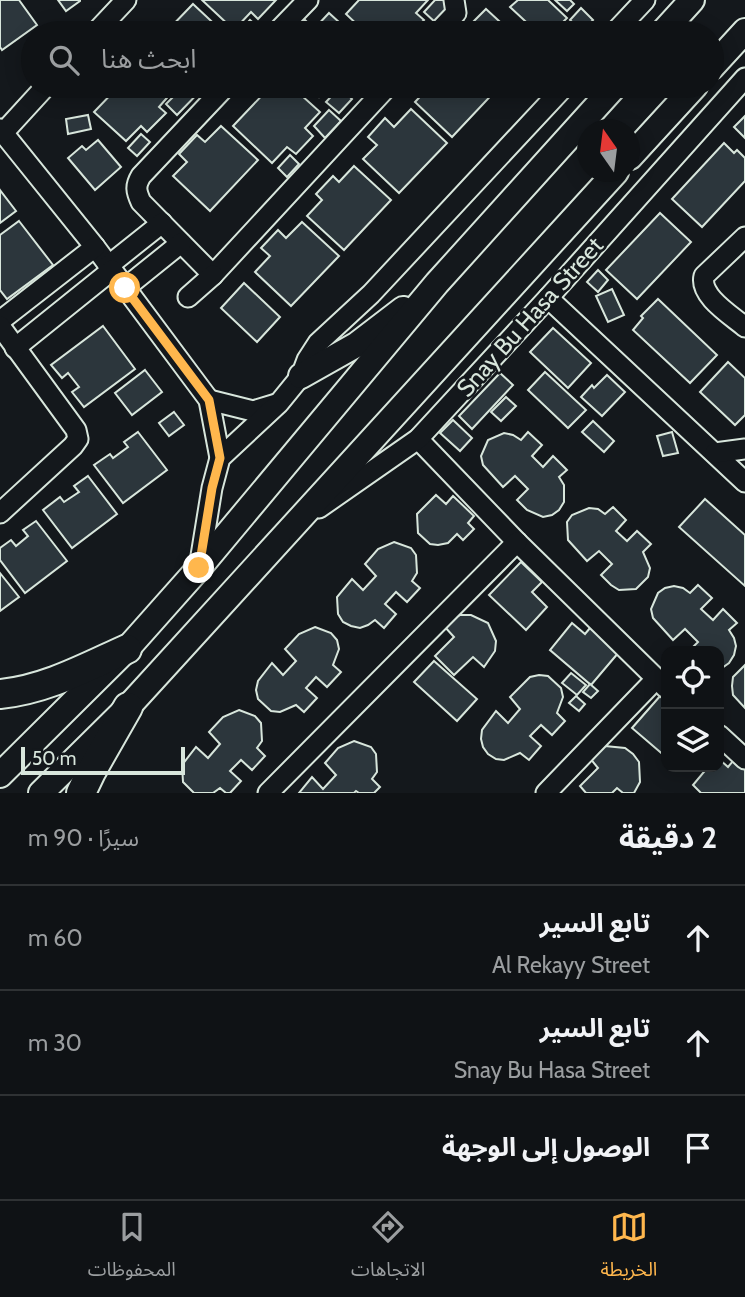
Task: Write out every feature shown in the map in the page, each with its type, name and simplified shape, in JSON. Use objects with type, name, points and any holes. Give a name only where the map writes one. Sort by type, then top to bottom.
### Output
[{"type":"main road","points":[[0,694],[47,683],[127,649]]},
{"type":"main road","points":[[81,793],[128,706]]},
{"type":"street","points":[[106,21],[126,0]]},
{"type":"street","points":[[288,21],[308,0]]},
{"type":"street","points":[[448,21],[456,13],[454,0]]},
{"type":"street","points":[[625,21],[645,0]]},
{"type":"street","points":[[673,21],[692,0]]},
{"type":"street","points":[[724,54],[745,31]]},
{"type":"street","name":"Snay Bu Hasa Street","points":[[289,529],[418,439],[745,78]]},
{"type":"street","points":[[34,98],[1,131],[95,247],[209,400],[220,458],[212,488],[199,568]]},
{"type":"street","points":[[213,275],[141,202],[136,192],[136,183],[215,98]]},
{"type":"street","points":[[188,297],[213,275],[377,98]]},
{"type":"street","points":[[220,458],[279,403],[301,376],[318,343],[371,294],[554,98]]},
{"type":"street","points":[[0,775],[127,649],[199,568],[438,283],[604,98]]},
{"type":"street","points":[[640,145],[684,98]]},
{"type":"street","name":"Snay Bu Hasa Street","points":[[41,793],[128,706],[607,182]]},
{"type":"street","points":[[15,348],[162,223]]},
{"type":"street","points":[[745,237],[704,276],[702,283],[706,292],[745,327]]},
{"type":"street","points":[[125,288],[181,243]]},
{"type":"street","points":[[0,513],[78,439],[76,430],[0,324],[95,247]]},
{"type":"street","points":[[301,376],[356,345],[438,283]]},
{"type":"street","points":[[548,298],[745,482]]},
{"type":"street","points":[[209,400],[253,411],[279,403]]},
{"type":"street","points":[[418,439],[517,542],[661,683],[546,793]]},
{"type":"street","points":[[715,453],[745,449]]},
{"type":"street","points":[[268,793],[517,542]]},
{"type":"street","points":[[724,740],[745,759]]},
{"type":"building","points":[[0,0],[19,0],[34,21],[21,21],[21,36],[2,50]]},
{"type":"building","points":[[58,0],[80,0],[80,1],[66,11]]},
{"type":"building","points":[[202,0],[276,0],[258,19],[251,12],[242,21],[224,21]]},
{"type":"building","points":[[359,0],[428,0],[416,13],[423,21],[353,21],[346,14]]},
{"type":"building","points":[[435,0],[444,0],[451,6],[436,21],[424,12]]},
{"type":"building","points":[[518,0],[548,0],[567,18],[564,21],[525,21],[510,7]]},
{"type":"building","points":[[555,0],[570,0],[574,4],[567,11]]},
{"type":"building","points":[[193,4],[211,21],[177,21]]},
{"type":"building","points":[[581,8],[593,20],[571,21]]},
{"type":"building","points":[[486,9],[499,21],[474,21]]},
{"type":"building","points":[[329,13],[338,21],[322,21]]},
{"type":"building","points":[[107,98],[167,98],[159,107],[166,113],[147,132],[141,126],[126,141],[94,112]]},
{"type":"building","points":[[172,98],[193,98],[177,115],[166,104]]},
{"type":"building","points":[[260,98],[304,98],[320,112],[305,128],[313,136],[296,154],[287,147],[272,163],[233,126]]},
{"type":"building","points":[[330,98],[352,99],[339,113],[326,102]]},
{"type":"building","points":[[419,98],[489,98],[452,137],[415,102]]},
{"type":"building","points":[[411,109],[447,143],[399,193],[363,159],[377,145],[368,137],[385,118],[394,127]]},
{"type":"building","points":[[329,110],[341,121],[325,138],[314,126]]},
{"type":"building","points":[[88,115],[91,129],[68,134],[66,119]]},
{"type":"building","points":[[745,116],[745,138],[734,127]]},
{"type":"building","points":[[221,126],[258,160],[210,211],[173,176],[187,162],[179,154],[197,135],[205,142]]},
{"type":"building","points":[[141,134],[150,142],[137,156],[128,148]]},
{"type":"building","points":[[98,140],[121,167],[95,190],[68,158],[82,146],[86,150]]},
{"type":"building","points":[[724,143],[734,153],[737,150],[745,158],[745,181],[702,227],[672,199]]},
{"type":"building","points":[[290,155],[299,164],[287,177],[278,168]]},
{"type":"building","points":[[354,166],[391,200],[344,250],[307,216],[322,200],[316,194],[333,176],[339,182]]},
{"type":"building","points":[[0,190],[16,211],[0,223]]},
{"type":"building","points":[[660,213],[691,242],[637,299],[606,270]]},
{"type":"building","points":[[19,221],[53,265],[7,299],[0,290],[0,235]]},
{"type":"building","points":[[302,222],[339,256],[291,306],[255,272],[270,256],[261,248],[278,230],[286,238]]},
{"type":"building","points":[[598,270],[608,280],[598,292],[587,282]]},
{"type":"building","points":[[244,283],[280,317],[257,342],[221,308]]},
{"type":"building","points":[[612,289],[624,315],[608,322],[596,296]]},
{"type":"building","points":[[658,299],[717,355],[690,383],[633,330],[643,318],[641,316]]},
{"type":"building","points":[[103,326],[135,369],[84,407],[72,392],[79,387],[68,373],[62,378],[51,365]]},
{"type":"building","points":[[553,328],[591,363],[568,388],[530,352]]},
{"type":"building","points":[[728,362],[745,378],[745,415],[735,425],[700,392]]},
{"type":"building","points":[[145,370],[162,392],[132,415],[115,393]]},
{"type":"building","points":[[545,372],[586,410],[568,428],[528,390]]},
{"type":"building","points":[[500,373],[513,385],[472,429],[459,416]]},
{"type":"building","points":[[607,375],[625,392],[602,416],[581,397]]},
{"type":"building","points":[[506,397],[516,406],[501,421],[491,412]]},
{"type":"building","points":[[174,412],[184,425],[169,436],[159,423]]},
{"type":"building","points":[[453,420],[472,438],[460,451],[440,433]]},
{"type":"building","points":[[593,421],[614,441],[604,452],[582,432]]},
{"type":"building","points":[[138,432],[167,470],[123,503],[94,465],[110,454],[113,458],[128,447],[124,442]]},
{"type":"building","points":[[528,432],[542,445],[532,456],[543,467],[553,456],[567,470],[559,477],[564,485],[564,502],[552,515],[543,517],[527,510],[517,500],[528,489],[515,476],[503,487],[483,465],[481,456],[488,440],[504,433],[521,440]]},
{"type":"building","points":[[672,432],[678,453],[663,456],[657,436]]},
{"type":"building","points":[[88,476],[117,514],[72,548],[43,510],[60,497],[64,502],[79,492],[74,486]]},
{"type":"building","points":[[436,495],[446,504],[453,496],[474,516],[468,523],[474,529],[463,540],[457,534],[448,543],[430,544],[418,533],[417,514]]},
{"type":"building","points":[[705,499],[745,535],[745,586],[679,527]]},
{"type":"building","points":[[613,507],[626,520],[616,531],[627,541],[637,531],[651,544],[643,552],[650,568],[648,577],[636,589],[619,590],[611,585],[601,575],[612,564],[599,551],[587,561],[568,540],[567,522],[572,515],[589,508],[598,509],[605,514]]},
{"type":"building","points":[[36,521],[67,561],[25,593],[0,560],[0,548],[11,540],[16,546],[28,536],[23,530]]},
{"type":"building","points":[[394,542],[411,548],[416,555],[417,573],[412,581],[420,588],[407,602],[396,592],[385,604],[396,614],[384,628],[375,620],[360,628],[343,622],[338,614],[337,597],[352,579],[363,590],[376,576],[365,564],[378,549]]},
{"type":"building","points":[[521,562],[542,582],[532,592],[547,607],[526,630],[489,595]]},
{"type":"building","points":[[0,573],[19,597],[0,611]]},
{"type":"building","points":[[698,585],[712,598],[701,609],[713,620],[723,609],[737,623],[729,630],[736,646],[734,655],[724,667],[724,646],[694,646],[698,642],[685,629],[673,640],[653,618],[651,609],[658,593],[665,588],[674,586],[690,593]]},
{"type":"building","points":[[460,615],[471,615],[488,623],[496,641],[495,651],[484,667],[473,657],[454,675],[435,656],[454,637],[444,626]]},
{"type":"building","points":[[572,623],[585,634],[590,628],[619,652],[591,685],[550,650]]},
{"type":"building","points":[[315,627],[331,633],[337,640],[339,649],[333,665],[341,672],[327,687],[316,677],[306,688],[317,698],[304,712],[296,705],[280,712],[271,711],[258,699],[258,681],[272,663],[283,675],[296,661],[285,649],[299,634]]},
{"type":"building","points":[[434,661],[477,699],[457,721],[414,682]]},
{"type":"building","points":[[745,665],[745,708],[733,695],[732,686],[733,677]]},
{"type":"building","points":[[571,673],[586,685],[577,695],[562,683]]},
{"type":"building","points":[[548,676],[561,688],[563,697],[557,713],[565,721],[552,735],[541,725],[530,736],[541,746],[529,760],[520,753],[504,760],[496,759],[483,747],[482,730],[496,711],[508,723],[520,709],[510,697],[530,677]]},
{"type":"building","points":[[590,684],[598,691],[591,698],[583,692]]},
{"type":"building","points":[[661,695],[661,753],[632,728]]},
{"type":"building","points":[[576,696],[585,704],[579,711],[569,703]]},
{"type":"building","points":[[239,710],[255,716],[261,723],[262,741],[257,748],[265,756],[252,770],[241,760],[230,771],[241,781],[230,793],[220,788],[213,793],[194,793],[183,782],[182,765],[196,747],[208,758],[220,744],[209,732],[223,717]]},
{"type":"building","points":[[354,741],[371,747],[376,754],[377,772],[372,779],[380,787],[374,793],[299,793],[312,777],[323,789],[336,775],[325,763],[338,748]]},
{"type":"building","points":[[605,746],[625,748],[639,762],[640,782],[634,793],[623,793],[617,788],[612,793],[586,793],[580,786],[598,768],[589,757]]},
{"type":"building","points":[[733,761],[745,770],[745,793],[701,793],[693,785],[704,772],[724,772],[724,763],[728,767]]},
{"type":"route","points":[[125,288],[209,400],[220,458],[212,488],[199,568]]}]
